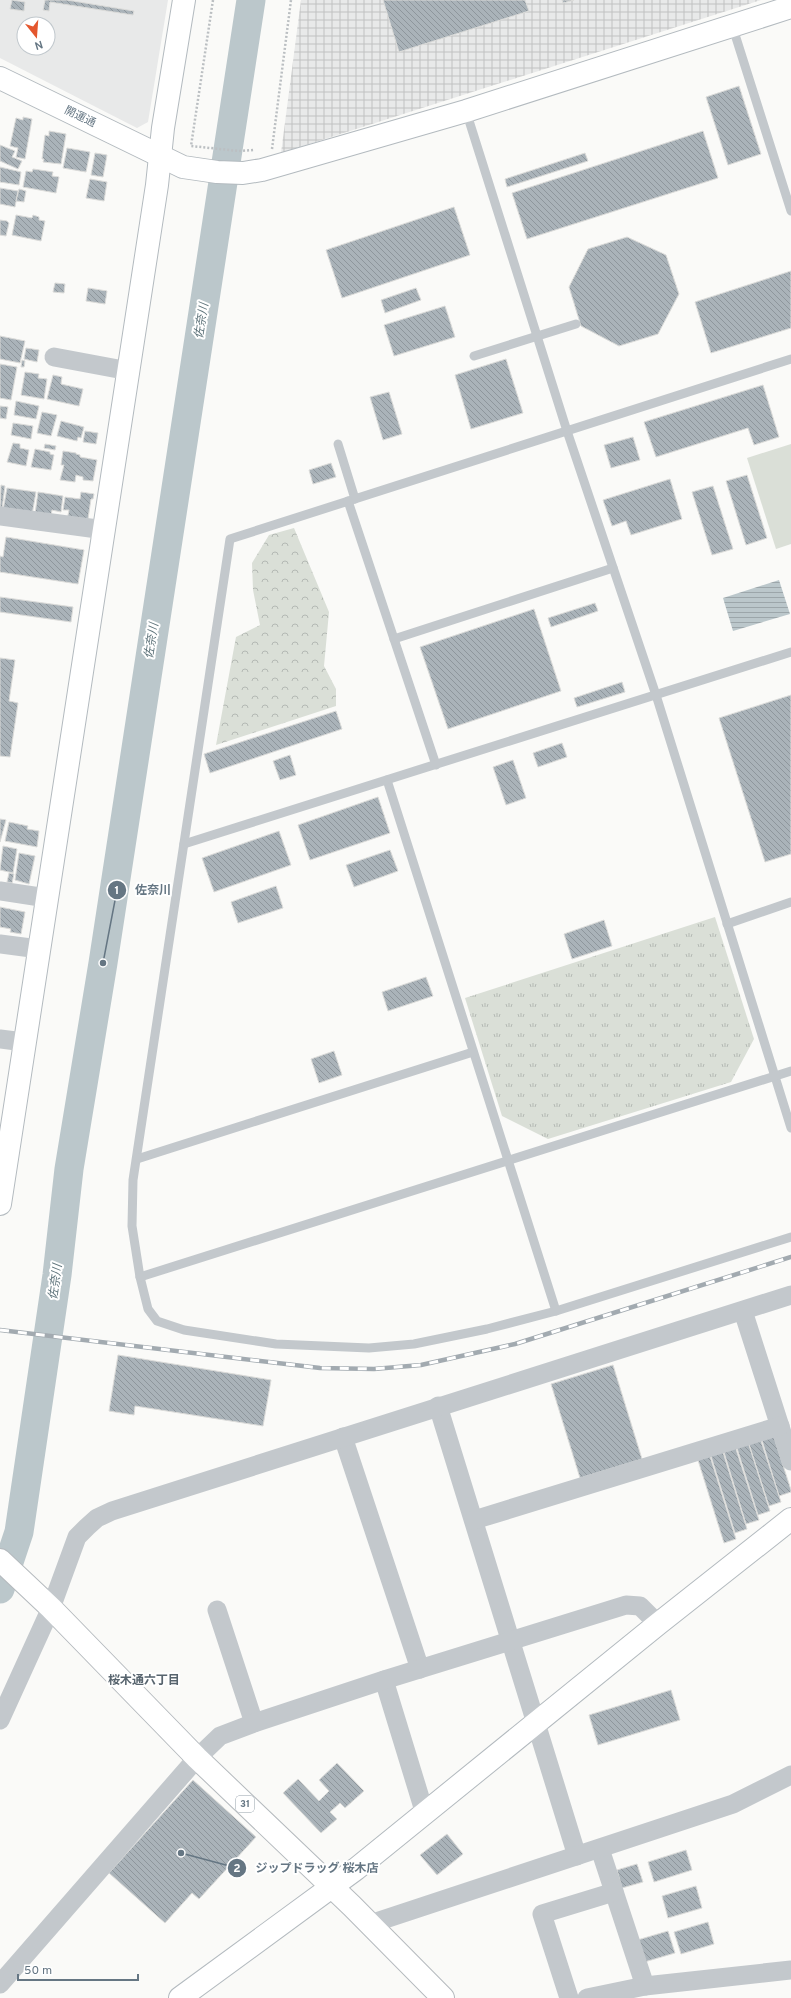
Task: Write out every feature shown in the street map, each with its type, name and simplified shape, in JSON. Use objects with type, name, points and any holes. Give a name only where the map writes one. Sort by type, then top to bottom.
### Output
[{"type":"street","points":[[0,1204],[5,1133],[24,1042],[39,949],[105,530],[184,0]]},
{"type":"street","name":"開運通","points":[[0,78],[183,166],[192,169],[243,173],[262,157],[466,111],[791,7]]},
{"type":"street","points":[[54,357],[129,371]]},
{"type":"street","points":[[0,516],[105,530]]},
{"type":"street","points":[[0,891],[47,898]]},
{"type":"street","points":[[0,944],[39,949]]},
{"type":"street","points":[[0,1039],[24,1042]]},
{"type":"street","points":[[0,1720],[51,1608],[77,1537],[97,1518],[112,1511],[438,1406],[791,1295]]},
{"type":"street","points":[[743,1310],[791,1461]]},
{"type":"street","points":[[438,1406],[578,1856]]},
{"type":"street","points":[[474,1520],[780,1426]]},
{"type":"street","points":[[344,1437],[420,1669]]},
{"type":"street","points":[[180,1998],[331,1888],[537,1724],[658,1624],[791,1519]]},
{"type":"street","name":"31","points":[[0,1560],[51,1608],[197,1758],[370,1924],[443,1998]]},
{"type":"street","points":[[0,1984],[197,1758],[220,1736],[254,1723],[384,1680],[626,1605],[640,1606],[658,1624]]},
{"type":"street","points":[[217,1610],[254,1723]]},
{"type":"street","points":[[384,1680],[425,1814]]},
{"type":"street","points":[[370,1924],[733,1804],[791,1775]]},
{"type":"street","points":[[600,1849],[645,1986]]},
{"type":"street","points":[[569,1998],[542,1914],[614,1892]]},
{"type":"street","points":[[587,1998],[645,1986],[791,1970]]},
{"type":"lane","points":[[732,25],[787,186],[791,211]]},
{"type":"lane","points":[[466,111],[567,431],[656,694],[791,1128]]},
{"type":"lane","points":[[474,356],[576,324]]},
{"type":"lane","points":[[791,360],[230,539],[133,1180],[132,1226],[140,1277],[148,1309],[156,1321],[184,1330],[276,1344],[369,1348],[414,1344],[487,1329],[556,1311],[791,1237]]},
{"type":"lane","points":[[338,444],[352,500],[394,639],[436,765]]},
{"type":"lane","points":[[394,639],[613,568]]},
{"type":"lane","points":[[184,844],[791,652]]},
{"type":"lane","points":[[387,780],[473,1052],[509,1159],[556,1311]]},
{"type":"lane","points":[[727,924],[791,902]]},
{"type":"lane","points":[[137,1159],[473,1052]]},
{"type":"lane","points":[[140,1277],[791,1070]]},
{"type":"path","points":[[213,0],[191,146],[239,151],[262,157],[272,149],[291,0]]},
{"type":"shaded area","points":[[0,0],[168,0],[148,122],[137,128],[0,58]]},
{"type":"shaded area","points":[[301,0],[761,0],[281,153]]},
{"type":"shaded area","points":[[779,580],[790,614],[733,631],[723,598]]},
{"type":"green space","points":[[791,444],[791,544],[776,549],[747,458]]},
{"type":"green space","points":[[294,528],[329,612],[324,666],[336,689],[336,706],[216,745],[236,637],[260,625],[253,590],[252,563],[269,535]]},
{"type":"green space","points":[[715,917],[754,1039],[731,1082],[548,1139],[502,1116],[465,998]]},
{"type":"building","points":[[12,0],[25,2],[24,11],[10,9]]},
{"type":"building","points":[[45,0],[67,0],[134,11],[133,15],[50,2],[49,11],[43,10]]},
{"type":"building","points":[[383,0],[525,0],[529,11],[399,52]]},
{"type":"building","points":[[562,0],[574,0],[563,3]]},
{"type":"building","points":[[739,86],[761,154],[728,165],[706,97]]},
{"type":"building","points":[[23,117],[32,119],[25,159],[16,157],[18,148],[10,146],[16,118],[23,120]]},
{"type":"building","points":[[49,131],[66,134],[61,164],[43,162],[44,159],[42,159],[45,135],[49,136]]},
{"type":"building","points":[[703,131],[718,178],[527,239],[512,193]]},
{"type":"building","points":[[0,145],[15,151],[12,157],[22,161],[18,169],[0,161]]},
{"type":"building","points":[[67,148],[90,152],[86,172],[63,168]]},
{"type":"building","points":[[95,153],[107,155],[103,177],[91,175]]},
{"type":"building","points":[[585,153],[588,161],[507,187],[505,179]]},
{"type":"building","points":[[0,167],[21,172],[19,185],[0,182]]},
{"type":"building","points":[[33,169],[53,172],[52,176],[59,177],[56,193],[23,187],[26,171],[32,172]]},
{"type":"building","points":[[90,179],[107,182],[104,201],[86,198]]},
{"type":"building","points":[[0,188],[18,191],[15,207],[0,204]]},
{"type":"building","points":[[19,189],[26,191],[24,202],[16,201]]},
{"type":"building","points":[[454,207],[470,255],[342,298],[326,250]]},
{"type":"building","points":[[16,215],[32,218],[33,215],[39,217],[39,220],[45,221],[41,241],[12,235]]},
{"type":"building","points":[[0,220],[7,221],[9,223],[6,236],[0,235]]},
{"type":"building","points":[[627,237],[666,255],[679,294],[658,334],[619,346],[581,326],[569,287],[588,249]]},
{"type":"building","points":[[791,271],[791,328],[711,353],[695,302]]},
{"type":"building","points":[[55,283],[65,284],[64,293],[53,292]]},
{"type":"building","points":[[88,288],[107,291],[105,304],[86,301]]},
{"type":"building","points":[[416,288],[421,300],[385,313],[381,300]]},
{"type":"building","points":[[445,306],[455,337],[394,356],[384,325]]},
{"type":"building","points":[[0,336],[25,341],[20,363],[0,359]]},
{"type":"building","points":[[26,348],[39,350],[37,362],[24,359]]},
{"type":"building","points":[[506,359],[523,413],[471,429],[455,375]]},
{"type":"building","points":[[22,360],[25,361],[24,367],[21,367]]},
{"type":"building","points":[[0,364],[17,367],[11,400],[0,398]]},
{"type":"building","points":[[25,372],[39,374],[38,378],[47,379],[44,399],[21,395]]},
{"type":"building","points":[[53,375],[62,377],[61,384],[83,389],[79,406],[47,399]]},
{"type":"building","points":[[763,385],[779,437],[754,445],[748,428],[656,457],[644,422]]},
{"type":"building","points":[[389,392],[402,434],[383,440],[370,397]]},
{"type":"building","points":[[16,401],[39,406],[36,419],[14,415]]},
{"type":"building","points":[[0,406],[8,407],[6,419],[0,418]]},
{"type":"building","points":[[42,412],[57,415],[51,436],[37,433]]},
{"type":"building","points":[[61,421],[84,427],[81,438],[78,437],[77,441],[57,436]]},
{"type":"building","points":[[13,423],[33,426],[31,439],[11,435]]},
{"type":"building","points":[[85,431],[98,433],[96,444],[83,442]]},
{"type":"building","points":[[633,437],[640,460],[611,468],[604,445]]},
{"type":"building","points":[[13,443],[20,444],[20,448],[29,450],[26,466],[7,462]]},
{"type":"building","points":[[45,444],[56,446],[55,450],[44,448]]},
{"type":"building","points":[[35,449],[50,452],[50,454],[54,455],[51,470],[31,467]]},
{"type":"building","points":[[63,451],[76,453],[80,455],[80,457],[97,460],[93,481],[83,480],[83,477],[76,475],[75,482],[60,480],[64,465],[61,465]]},
{"type":"building","points":[[331,463],[336,477],[313,484],[309,470]]},
{"type":"building","points":[[747,475],[767,538],[746,545],[726,481]]},
{"type":"building","points":[[670,479],[682,519],[631,535],[626,521],[612,526],[603,500]]},
{"type":"building","points":[[1,485],[5,486],[2,509],[0,509]]},
{"type":"building","points":[[713,486],[733,549],[712,555],[692,492]]},
{"type":"building","points":[[7,488],[36,492],[32,515],[3,510]]},
{"type":"building","points":[[38,492],[63,496],[61,512],[52,510],[51,516],[35,514]]},
{"type":"building","points":[[81,492],[94,494],[93,499],[91,499],[88,519],[67,520],[69,510],[63,510],[65,497],[80,499]]},
{"type":"building","points":[[6,537],[84,550],[78,584],[0,572],[0,556],[3,557]]},
{"type":"building","points":[[0,597],[73,607],[71,622],[0,612]]},
{"type":"building","points":[[595,603],[598,611],[551,627],[548,618]]},
{"type":"building","points":[[534,609],[561,691],[448,729],[420,647]]},
{"type":"building","points":[[0,658],[15,660],[9,701],[18,703],[10,757],[0,756]]},
{"type":"building","points":[[622,682],[625,692],[577,707],[574,698]]},
{"type":"building","points":[[791,695],[791,854],[765,862],[719,718]]},
{"type":"building","points":[[336,711],[342,729],[210,773],[204,754]]},
{"type":"building","points":[[562,743],[567,757],[538,767],[533,753]]},
{"type":"building","points":[[290,755],[296,775],[280,780],[273,761]]},
{"type":"building","points":[[513,760],[526,798],[506,805],[493,767]]},
{"type":"building","points":[[378,797],[390,833],[310,860],[298,825]]},
{"type":"building","points":[[0,819],[6,820],[0,842]]},
{"type":"building","points":[[9,822],[28,826],[27,829],[39,831],[37,847],[5,841]]},
{"type":"building","points":[[279,831],[291,865],[214,892],[202,858]]},
{"type":"building","points":[[3,846],[17,849],[13,873],[0,870]]},
{"type":"building","points":[[390,850],[398,871],[354,887],[346,865]]},
{"type":"building","points":[[19,853],[35,856],[29,884],[15,880]]},
{"type":"building","points":[[9,873],[14,874],[12,883],[7,882]]},
{"type":"building","points":[[276,886],[283,908],[238,923],[231,902]]},
{"type":"building","points":[[0,907],[25,912],[21,934],[10,932],[11,929],[0,927]]},
{"type":"building","points":[[604,920],[612,946],[572,959],[564,934]]},
{"type":"building","points":[[426,977],[433,996],[388,1011],[382,992]]},
{"type":"building","points":[[334,1051],[342,1075],[319,1083],[311,1059]]},
{"type":"building","points":[[118,1355],[271,1380],[263,1426],[135,1406],[134,1415],[109,1411]]},
{"type":"building","points":[[613,1365],[642,1459],[580,1478],[551,1384]]},
{"type":"building","points":[[773,1434],[791,1490],[791,1492],[779,1496],[761,1437]]},
{"type":"building","points":[[760,1438],[781,1502],[769,1506],[748,1441]]},
{"type":"building","points":[[748,1442],[770,1511],[758,1515],[736,1445]]},
{"type":"building","points":[[735,1446],[759,1520],[746,1524],[723,1449]]},
{"type":"building","points":[[722,1449],[747,1529],[735,1533],[710,1453]]},
{"type":"building","points":[[709,1453],[736,1539],[724,1543],[697,1457]]},
{"type":"building","points":[[671,1690],[680,1720],[598,1745],[589,1715]]},
{"type":"building","points":[[337,1763],[364,1791],[345,1808],[340,1803],[330,1812],[337,1819],[321,1833],[283,1793],[298,1779],[319,1801],[329,1791],[319,1780]]},
{"type":"building","points":[[193,1780],[256,1837],[199,1899],[192,1893],[165,1923],[109,1873]]},
{"type":"building","points":[[447,1834],[463,1854],[437,1875],[420,1855]]},
{"type":"building","points":[[686,1850],[692,1870],[654,1882],[648,1862]]},
{"type":"building","points":[[637,1864],[643,1882],[622,1888],[617,1870]]},
{"type":"building","points":[[696,1886],[702,1908],[668,1918],[662,1896]]},
{"type":"building","points":[[708,1922],[714,1944],[681,1954],[674,1932]]},
{"type":"building","points":[[668,1931],[675,1953],[641,1963],[634,1941]]},
{"type":"waterway","name":"佐奈川","points":[[0,1589],[19,1532],[57,1275],[69,1169],[103,963],[251,0]]},
{"type":"railway","points":[[0,1330],[320,1368],[374,1369],[421,1365],[515,1344],[791,1257]]},
{"type":"place","name":"佐奈川","points":[[103,963]]},
{"type":"place","name":"ジップドラッグ 桜木店","points":[[181,1853]]},
{"type":"district","name":"桜木通六丁目","points":[[144,1681]]}]
